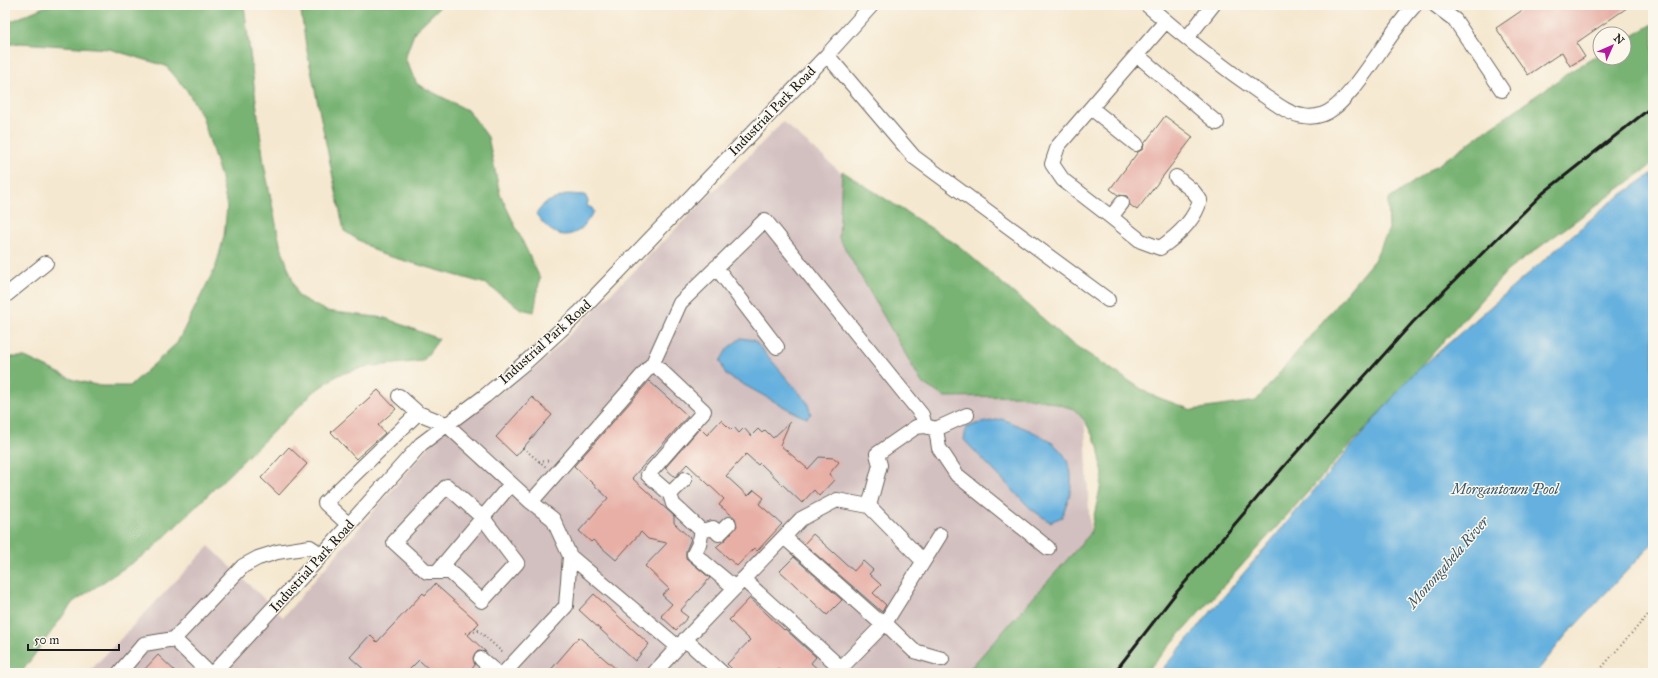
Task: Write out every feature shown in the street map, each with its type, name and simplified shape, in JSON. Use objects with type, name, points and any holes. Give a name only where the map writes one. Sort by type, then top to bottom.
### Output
[{"type":"street","name":"Industrial Park Road","points":[[213,673],[350,525],[421,444],[485,396],[527,361],[579,313],[827,55],[872,5]]},
{"type":"street","points":[[1147,5],[1232,74],[1285,109],[1301,116],[1312,117],[1324,115],[1335,108],[1345,98],[1364,74],[1404,17],[1415,5]]},
{"type":"street","points":[[1187,38],[1213,5]]},
{"type":"street","points":[[1436,5],[1455,20],[1502,90]]},
{"type":"street","points":[[1166,21],[1058,146],[1052,164],[1063,180],[1141,241],[1160,248],[1174,238],[1198,210],[1200,200],[1193,191],[1176,177]]},
{"type":"street","points":[[827,55],[914,157],[1108,300]]},
{"type":"street","points":[[1137,55],[1216,123]]},
{"type":"street","points":[[1091,108],[1136,144]]},
{"type":"street","points":[[1111,217],[1122,203]]},
{"type":"street","points":[[531,502],[653,363],[680,303],[765,220],[931,427],[939,448],[957,476],[1048,548]]},
{"type":"street","points":[[5,296],[46,263]]},
{"type":"street","points":[[716,267],[776,347]]},
{"type":"street","points":[[653,363],[704,411],[648,475],[670,494],[673,504],[702,531]]},
{"type":"street","points":[[399,396],[418,413],[446,424],[531,502],[553,519],[570,556],[722,673]]},
{"type":"street","points":[[350,525],[325,503],[418,413]]},
{"type":"street","points":[[869,506],[880,464],[877,454],[916,427],[931,427],[967,415]]},
{"type":"street","points":[[670,494],[685,479]]},
{"type":"street","points":[[437,572],[511,484]]},
{"type":"street","points":[[447,486],[483,518],[517,562],[482,601],[450,572],[427,572],[394,542],[447,486]]},
{"type":"street","points":[[654,673],[800,519],[837,500],[869,506],[923,561]]},
{"type":"street","points":[[702,531],[713,528],[719,534],[729,524]]},
{"type":"street","points":[[702,531],[699,544],[694,554],[739,584],[839,671],[884,624],[940,535]]},
{"type":"street","points":[[784,537],[914,651],[942,659]]},
{"type":"street","points":[[119,673],[144,644],[174,639],[243,566],[258,558],[277,552],[304,548],[310,548],[322,555]]},
{"type":"street","points":[[504,673],[566,606],[570,556]]},
{"type":"street","points":[[174,639],[210,673]]},
{"type":"street","points":[[481,658],[497,673]]},
{"type":"path","points":[[523,448],[546,467],[547,484]]},
{"type":"path","points":[[1597,673],[1653,609]]},
{"type":"path","points":[[475,627],[508,658]]},
{"type":"path","points":[[466,633],[479,631]]},
{"type":"shaded area","points":[[783,122],[1083,383],[1090,534],[966,673],[88,673],[209,546],[283,617],[439,435],[538,366]]},
{"type":"green space","points":[[48,5],[244,5],[264,164],[280,244],[298,296],[326,311],[385,318],[439,339],[423,361],[365,367],[338,375],[315,391],[150,551],[73,602],[21,673],[5,673],[5,357],[25,357],[74,380],[101,386],[130,386],[177,343],[216,266],[224,236],[227,207],[221,178],[202,116],[186,89],[166,66],[109,49],[20,43],[5,45],[5,24]]},
{"type":"green space","points":[[300,5],[442,5],[415,31],[405,58],[417,84],[469,111],[488,137],[500,194],[540,278],[534,312],[521,309],[486,284],[381,254],[344,231],[306,46]]},
{"type":"green space","points":[[1653,24],[1653,164],[1507,271],[1145,673],[966,673],[1090,534],[1103,475],[1098,446],[1085,421],[1074,409],[1046,401],[1018,396],[945,397],[922,383],[839,238],[842,171],[959,246],[1070,342],[1149,394],[1192,410],[1256,401],[1374,260],[1389,229],[1388,200],[1571,71],[1592,59],[1592,66],[1632,66],[1632,36]]},
{"type":"water","name":"Morgantown Pool","points":[[1653,173],[1653,543],[1566,635],[1536,673],[1159,673],[1411,376],[1607,205]]},
{"type":"water","points":[[568,194],[585,195],[588,201],[587,206],[592,208],[594,212],[578,231],[565,235],[554,232],[544,224],[536,214],[545,203]]},
{"type":"water","points":[[741,338],[754,340],[807,402],[811,414],[807,418],[726,375],[720,361],[728,348]]},
{"type":"water","points":[[1002,419],[1050,441],[1059,449],[1066,459],[1070,471],[1071,489],[1062,517],[1050,522],[1031,509],[964,440],[966,428],[976,424]]},
{"type":"building","points":[[1530,5],[1631,5],[1601,26],[1592,26],[1592,32],[1576,43],[1585,57],[1570,66],[1562,52],[1528,75],[1496,28]]},
{"type":"building","points":[[1165,116],[1193,137],[1137,210],[1130,205],[1127,196],[1118,195],[1110,189],[1138,152],[1143,149],[1144,144]]},
{"type":"building","points":[[649,381],[688,416],[632,478],[674,516],[674,523],[691,539],[686,551],[686,558],[710,578],[680,611],[688,617],[676,630],[661,616],[672,604],[662,595],[669,589],[645,566],[667,543],[648,539],[641,532],[616,560],[593,540],[591,542],[579,531],[608,498],[574,466]]},
{"type":"building","points":[[378,390],[396,409],[378,425],[385,433],[356,459],[331,432]]},
{"type":"building","points":[[532,397],[552,415],[516,456],[496,437]]},
{"type":"building","points":[[721,420],[731,430],[734,427],[739,433],[744,428],[751,436],[758,429],[762,433],[765,430],[773,438],[790,422],[780,445],[808,469],[819,457],[834,458],[839,462],[829,474],[834,480],[819,496],[814,490],[802,503],[760,463],[758,465],[746,454],[726,476],[748,496],[754,490],[764,498],[759,504],[782,524],[757,551],[754,548],[737,566],[716,547],[725,540],[737,526],[735,518],[719,505],[724,499],[687,464],[675,477],[665,468],[700,428],[707,435]]},
{"type":"building","points":[[289,447],[307,464],[279,495],[261,478]]},
{"type":"building","points":[[813,534],[854,571],[863,561],[873,570],[869,574],[881,585],[873,593],[886,605],[882,612],[804,544]]},
{"type":"building","points":[[794,557],[842,600],[827,615],[780,571]]},
{"type":"building","points":[[435,584],[479,623],[468,635],[486,652],[479,651],[475,653],[473,658],[475,665],[468,673],[433,673],[419,660],[406,673],[368,673],[350,657],[370,635],[377,642],[423,593],[425,595]]},
{"type":"building","points":[[594,594],[649,644],[635,661],[579,610]]},
{"type":"building","points":[[750,598],[816,657],[811,663],[822,673],[783,673],[779,669],[775,673],[736,673],[727,664],[750,640],[729,620]]},
{"type":"building","points":[[579,637],[621,673],[548,673]]},
{"type":"building","points":[[158,655],[177,673],[141,673]]},
{"type":"railway","points":[[1114,673],[1176,593],[1286,464],[1413,322],[1543,193],[1653,106]]},
{"type":"water label","name":"Monongahela River","points":[[1448,562]]}]
